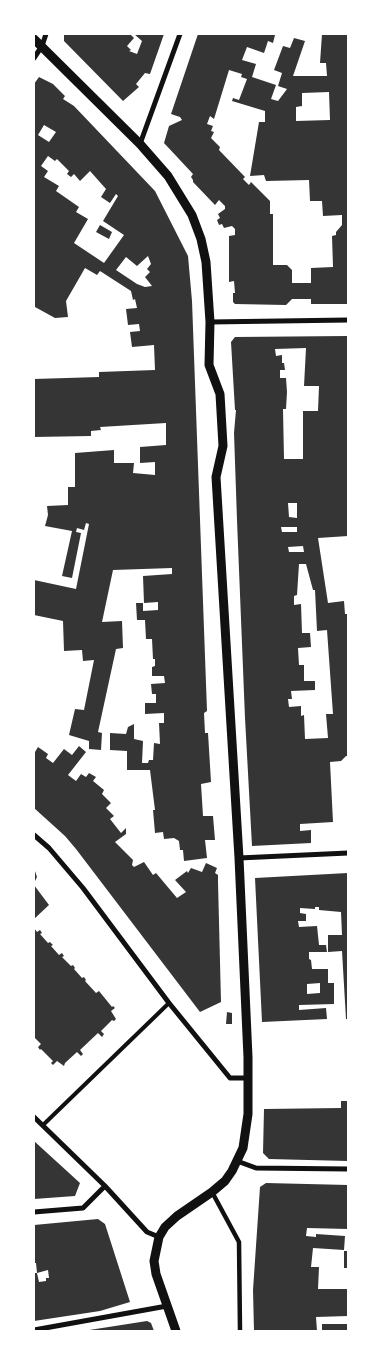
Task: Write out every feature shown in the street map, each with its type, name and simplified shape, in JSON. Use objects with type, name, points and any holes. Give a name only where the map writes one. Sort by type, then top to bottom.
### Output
[{"type":"street","points":[[34,58],[42,46],[46,34]]},
{"type":"street","points":[[140,144],[180,34]]},
{"type":"street","points":[[34,39],[140,144],[168,176],[192,215],[201,238],[206,262],[210,322],[209,365],[220,394],[221,403],[223,446],[216,477],[238,858],[248,1114],[246,1134],[237,1161],[224,1181],[212,1192],[177,1216],[165,1227],[159,1237],[154,1261],[156,1274],[176,1331]]},
{"type":"street","points":[[210,322],[348,320]]},
{"type":"street","points":[[34,835],[49,848],[83,888],[169,1003],[230,1078],[248,1078]]},
{"type":"street","points":[[238,858],[348,853]]},
{"type":"street","points":[[34,1117],[104,1186],[147,1232],[159,1237]]},
{"type":"street","points":[[237,1161],[256,1168],[348,1169]]},
{"type":"street","points":[[34,1212],[82,1208],[104,1186]]},
{"type":"street","points":[[212,1192],[239,1242],[240,1331]]},
{"type":"street","points":[[34,1330],[166,1306]]},
{"type":"lane","points":[[43,1125],[169,1003]]},
{"type":"building","points":[[64,34],[130,34],[134,38],[127,46],[131,50],[129,51],[137,54],[142,41],[134,34],[164,34],[150,74],[145,73],[136,84],[139,87],[123,101],[64,41]]},
{"type":"building","points":[[198,34],[275,35],[273,43],[268,41],[264,53],[247,47],[242,60],[256,64],[252,77],[276,85],[271,99],[278,101],[287,89],[278,86],[282,73],[274,70],[283,46],[290,48],[294,38],[305,41],[293,76],[327,76],[326,63],[320,63],[322,34],[348,34],[348,304],[311,304],[311,299],[292,299],[286,305],[235,304],[233,302],[233,293],[235,293],[234,281],[229,282],[229,236],[235,235],[235,229],[232,226],[224,228],[222,224],[219,225],[217,220],[220,218],[218,214],[225,209],[225,206],[219,200],[215,205],[193,182],[191,177],[193,174],[164,143],[169,126],[182,120],[180,117],[171,114]],"holes":[[[229,70],[242,74],[241,77],[247,79],[239,100],[233,98],[232,101],[265,111],[265,122],[259,122],[250,176],[264,175],[266,181],[309,180],[310,201],[322,201],[323,216],[342,215],[342,225],[336,232],[336,235],[332,236],[333,267],[311,268],[311,283],[292,283],[292,270],[287,265],[273,265],[273,214],[270,214],[270,201],[251,182],[249,185],[243,179],[245,177],[219,150],[220,147],[211,138],[214,132],[211,131],[213,126],[207,124],[210,116],[214,119]],[[329,92],[330,120],[296,121],[296,107],[302,106],[302,93]]]},
{"type":"building","points":[[39,77],[53,84],[65,96],[63,99],[74,106],[155,191],[188,256],[192,301],[207,711],[204,713],[205,733],[208,733],[211,782],[201,784],[203,816],[213,816],[215,840],[205,840],[207,858],[184,861],[183,850],[180,850],[179,841],[174,838],[164,839],[163,832],[155,833],[153,810],[155,810],[150,770],[127,770],[127,751],[110,750],[110,733],[126,734],[128,727],[134,724],[134,739],[143,741],[142,763],[148,763],[149,760],[153,760],[154,743],[160,744],[159,723],[164,723],[164,713],[145,714],[145,703],[156,703],[156,694],[152,694],[151,684],[165,683],[164,676],[152,676],[152,667],[155,666],[155,659],[153,659],[152,639],[146,639],[145,620],[137,620],[136,603],[143,603],[143,611],[158,610],[158,602],[144,603],[143,576],[172,574],[172,568],[113,570],[102,622],[122,621],[123,648],[116,649],[98,732],[102,733],[101,750],[89,749],[89,741],[69,735],[75,709],[84,710],[94,660],[83,661],[82,650],[64,651],[63,621],[34,615],[34,580],[76,589],[89,524],[86,523],[84,530],[77,528],[76,532],[81,533],[72,578],[62,576],[72,531],[45,526],[48,515],[47,506],[68,505],[68,487],[75,487],[75,453],[114,450],[114,463],[134,463],[133,473],[155,475],[155,462],[140,463],[140,447],[166,445],[166,423],[100,427],[101,430],[91,431],[91,436],[34,437],[34,379],[99,377],[99,372],[155,370],[154,345],[132,347],[130,332],[140,331],[139,324],[128,325],[126,309],[137,308],[131,291],[100,271],[97,275],[85,268],[66,301],[68,317],[55,318],[35,307],[34,309],[34,84]],"holes":[[[44,125],[56,132],[49,142],[38,135]],[[48,156],[55,161],[57,159],[69,171],[67,174],[71,177],[74,174],[80,181],[90,171],[106,189],[101,197],[110,203],[116,194],[118,196],[103,221],[124,235],[104,263],[74,243],[88,219],[76,212],[79,207],[56,191],[59,186],[44,177],[48,171],[41,166]],[[148,256],[151,264],[147,269],[150,272],[145,277],[152,286],[145,287],[137,284],[116,270],[126,257],[137,266]]]},
{"type":"building","points":[[100,225],[112,232],[109,239],[96,232]]},
{"type":"building","points":[[348,336],[348,536],[318,538],[328,603],[344,601],[345,614],[348,614],[348,756],[341,761],[330,762],[333,822],[300,824],[300,831],[311,830],[311,843],[252,846],[234,433],[236,410],[231,342],[235,337]],"holes":[[[306,348],[304,386],[319,386],[318,411],[303,411],[303,459],[284,459],[283,409],[286,409],[286,378],[280,378],[280,370],[285,370],[284,363],[282,363],[282,355],[276,356],[275,349]],[[288,503],[297,503],[297,518],[289,517]],[[281,527],[297,527],[297,532],[282,532]],[[303,546],[304,552],[289,552],[288,547]],[[299,564],[306,564],[313,590],[315,590],[317,631],[327,630],[333,714],[326,714],[328,738],[305,739],[304,715],[301,716],[301,706],[289,707],[288,699],[292,699],[291,691],[315,690],[315,681],[304,681],[304,665],[299,665],[298,648],[311,647],[310,633],[302,633],[301,604],[294,605],[294,596],[297,595]]]},
{"type":"building","points":[[79,746],[86,752],[68,775],[76,781],[81,774],[86,777],[89,773],[96,777],[93,781],[104,790],[102,794],[111,803],[106,808],[114,816],[110,819],[121,833],[126,828],[126,834],[115,842],[133,860],[132,865],[134,867],[144,862],[153,875],[156,873],[177,898],[186,892],[175,880],[187,871],[188,873],[191,868],[202,872],[206,863],[217,868],[215,873],[218,875],[221,1002],[200,1012],[76,849],[65,836],[34,808],[34,751],[38,747],[48,754],[46,758],[53,763],[64,749],[72,755]]},
{"type":"building","points":[[34,868],[37,877],[34,883]]},
{"type":"building","points":[[348,873],[348,1019],[346,1019],[342,951],[328,952],[328,935],[342,935],[341,912],[319,910],[319,907],[315,907],[315,909],[300,908],[300,913],[306,914],[306,921],[298,921],[299,927],[317,926],[319,945],[326,945],[327,952],[309,952],[309,959],[311,960],[312,969],[328,969],[328,983],[334,983],[334,1004],[299,1005],[299,1010],[326,1008],[327,1019],[262,1022],[255,878]],"holes":[[[320,983],[320,993],[307,994],[307,984]]]},
{"type":"building","points":[[34,885],[49,905],[34,919]]},
{"type":"building","points":[[34,928],[37,932],[40,930],[42,933],[40,934],[48,943],[50,942],[53,945],[51,946],[59,955],[62,953],[64,956],[62,957],[71,966],[73,965],[74,969],[82,978],[84,977],[85,981],[96,993],[99,991],[115,1008],[111,1011],[116,1019],[112,1020],[101,1031],[104,1034],[102,1037],[98,1033],[80,1050],[83,1054],[81,1056],[77,1052],[64,1066],[57,1061],[53,1065],[51,1063],[53,1061],[40,1050],[38,1047],[41,1044],[34,1037]]},
{"type":"building","points":[[227,1012],[232,1013],[232,1024],[226,1024]]},
{"type":"building","points":[[341,1101],[348,1101],[348,1161],[269,1159],[263,1153],[264,1109],[341,1108]]},
{"type":"building","points":[[34,1141],[80,1183],[75,1196],[34,1199]]},
{"type":"building","points":[[266,1183],[348,1185],[348,1229],[307,1228],[306,1236],[316,1237],[316,1234],[345,1236],[344,1250],[313,1248],[311,1267],[319,1267],[318,1289],[348,1289],[348,1316],[316,1317],[317,1331],[254,1331],[253,1290],[260,1187]]},
{"type":"building","points":[[98,1219],[105,1224],[130,1302],[100,1311],[34,1321],[34,1273],[37,1273],[36,1263],[34,1263],[34,1225]],"holes":[[[48,1270],[49,1278],[46,1278],[46,1281],[39,1282],[37,1273]]]},
{"type":"building","points":[[344,1251],[348,1251],[348,1268],[344,1268]]},
{"type":"building","points":[[147,1321],[151,1323],[154,1331],[83,1331]]},
{"type":"building","points":[[322,1324],[348,1324],[348,1331],[322,1331]]}]
